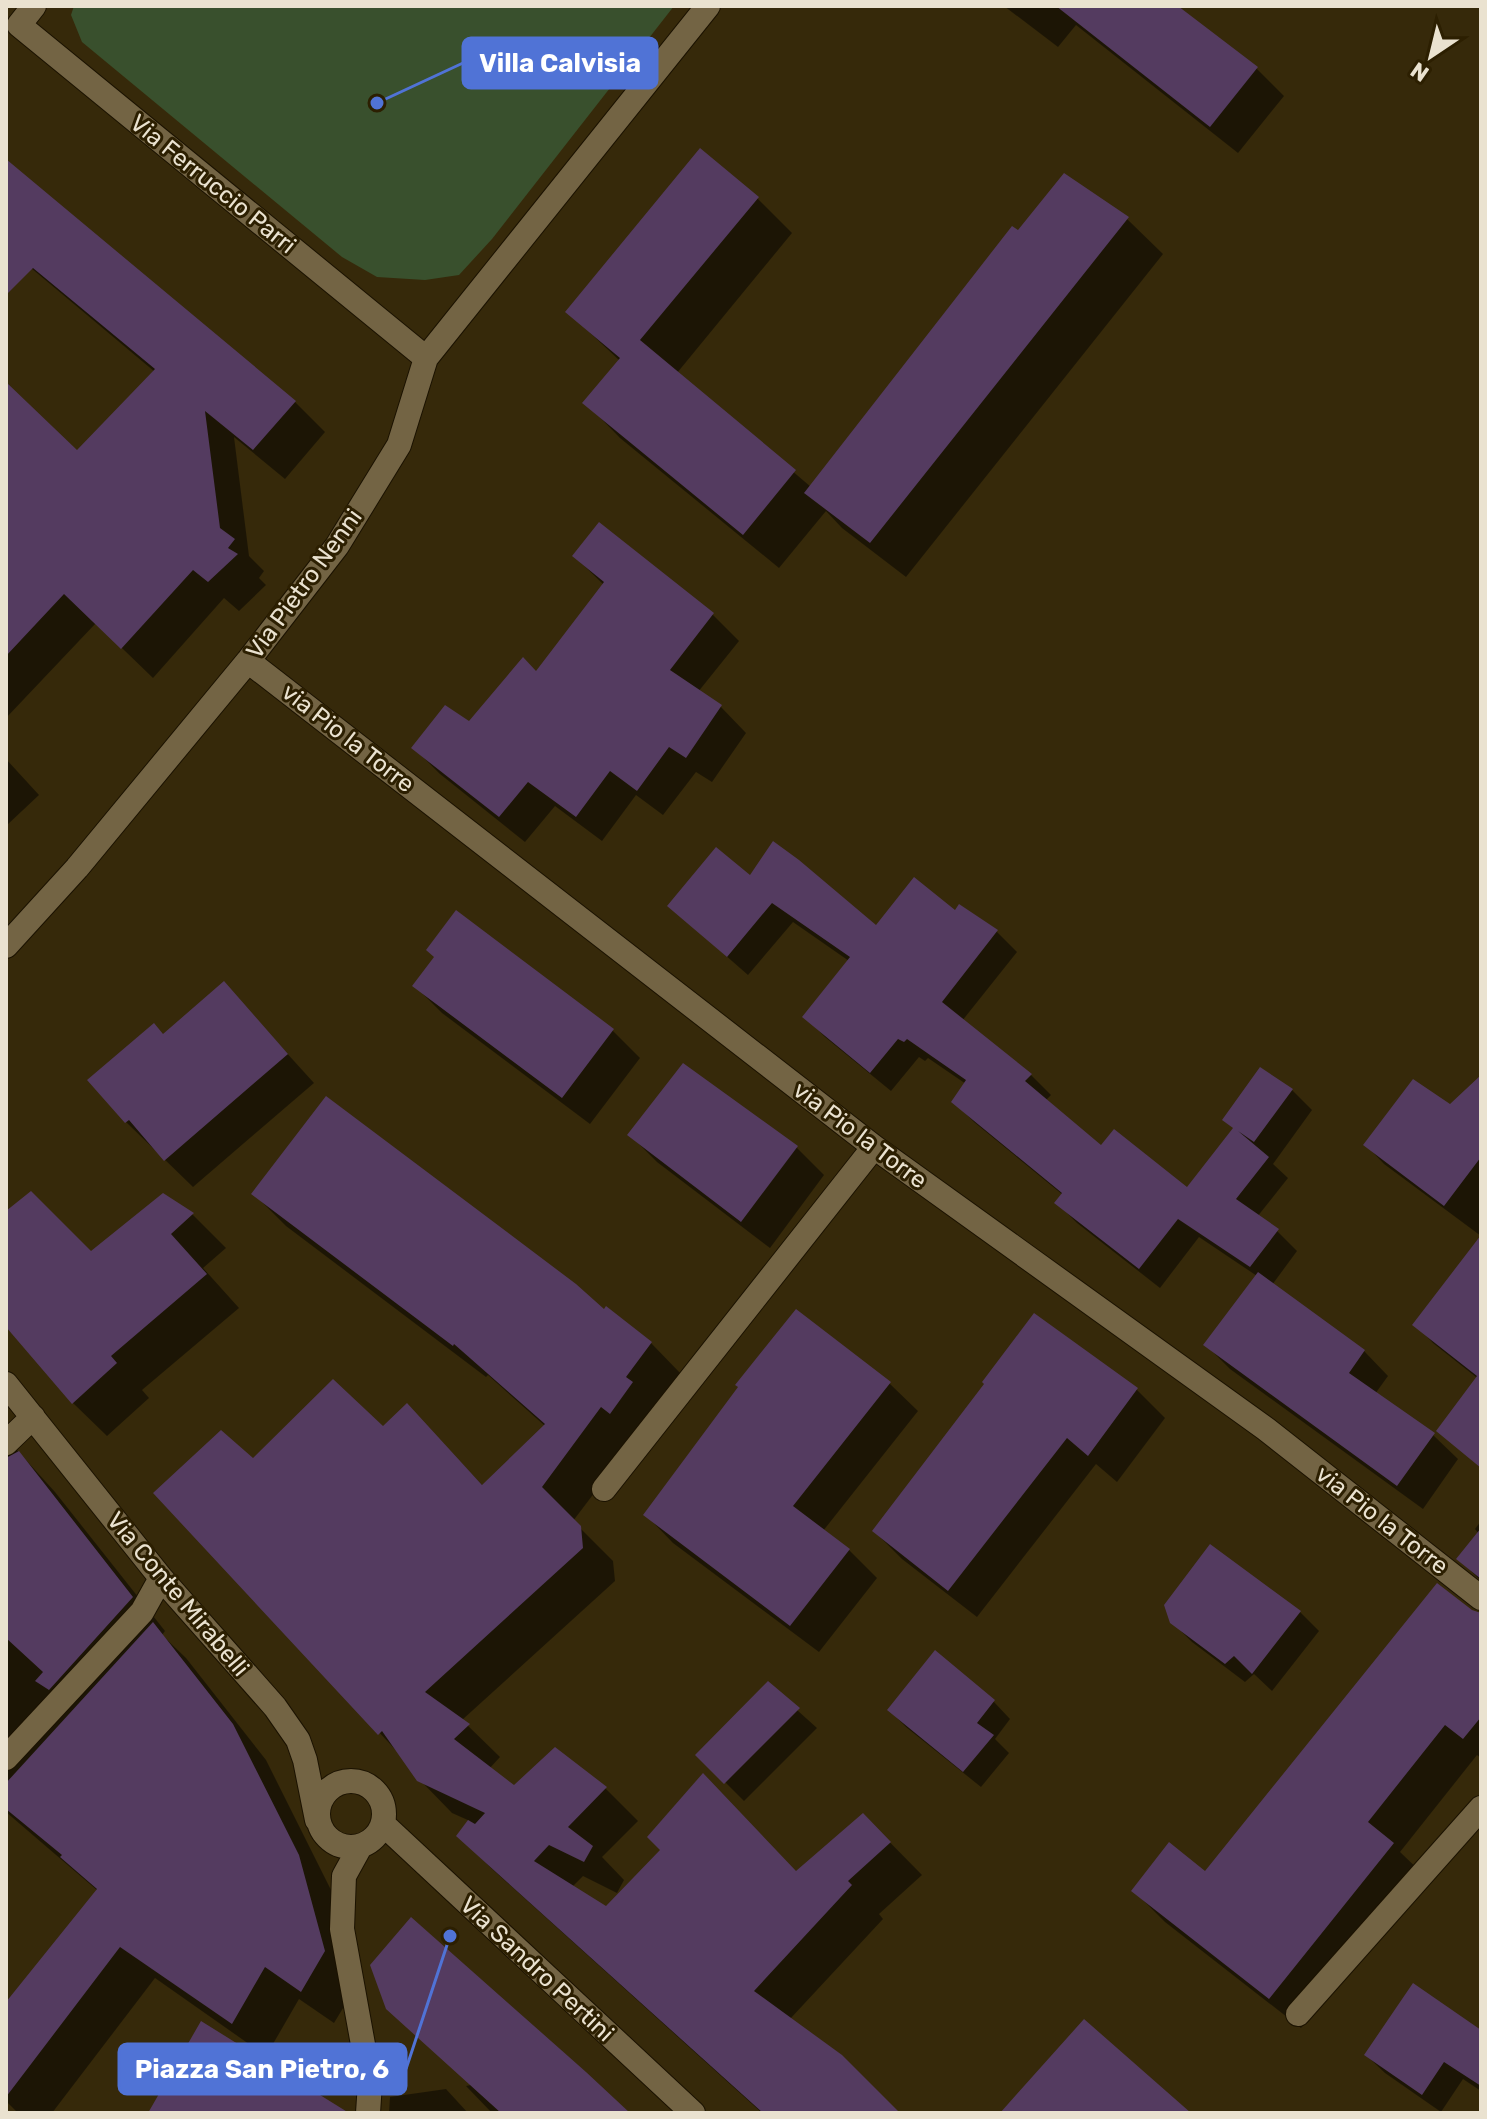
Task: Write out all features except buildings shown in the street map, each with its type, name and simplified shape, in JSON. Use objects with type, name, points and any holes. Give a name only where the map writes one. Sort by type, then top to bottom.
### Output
[{"type":"street","name":"Via Ferruccio Parri","points":[[34,6],[19,25],[426,358]]},
{"type":"street","name":"Via Pietro Nenni","points":[[6,946],[77,868],[248,661],[337,546],[399,445],[426,358],[708,6]]},
{"type":"street","name":"via Pio la Torre","points":[[248,661],[874,1147],[1266,1429],[1481,1598]]},
{"type":"street","points":[[604,1489],[874,1147]]},
{"type":"street","name":"Via Conte Mirabelli","points":[[6,1384],[161,1578],[275,1707],[298,1740],[317,1820]]},
{"type":"street","points":[[6,1443],[33,1417]]},
{"type":"street","points":[[6,1758],[142,1612],[161,1578]]},
{"type":"street","points":[[360,1847],[337,1845],[328,1839],[317,1820],[321,1799],[336,1784],[357,1781],[368,1785],[376,1791],[385,1812],[378,1834],[360,1847],[344,1876],[342,1929],[370,2083],[368,2113]]},
{"type":"street","points":[[1298,2014],[1481,1808]]},
{"type":"street","name":"Via Sandro Pertini","points":[[383,1824],[693,2113]]},
{"type":"green space","points":[[74,6],[674,6],[492,239],[459,275],[425,280],[377,277],[342,257],[82,42],[71,15]]},
{"type":"place","name":"Villa Calvisia","points":[[377,103]]},
{"type":"place","name":"Piazza San Pietro, 6","points":[[450,1936]]}]
